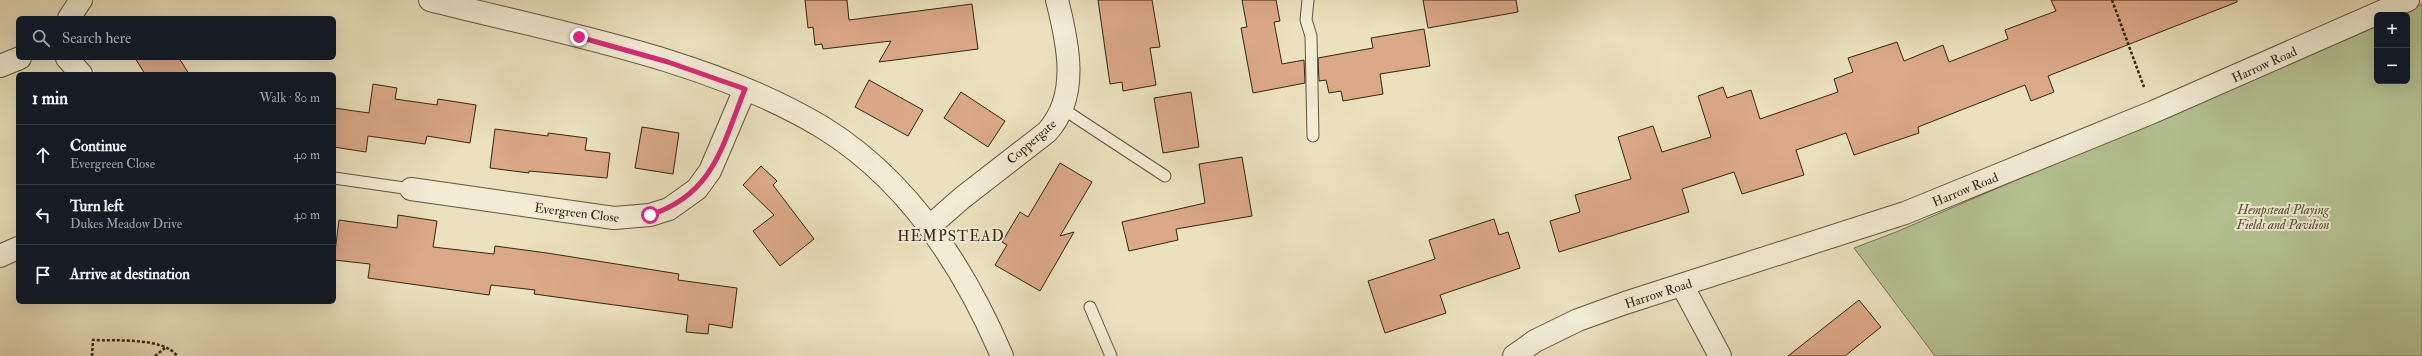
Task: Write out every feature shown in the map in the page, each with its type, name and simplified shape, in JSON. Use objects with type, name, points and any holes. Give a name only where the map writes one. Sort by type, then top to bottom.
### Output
[{"type":"street","points":[[70,16],[81,0]]},
{"type":"street","points":[[430,0],[481,6],[668,62],[745,89],[788,108],[823,128],[848,146],[882,175],[930,226],[963,277],[983,313],[1002,356]]},
{"type":"street","name":"Coppergate","points":[[930,226],[962,198],[1047,132],[1058,120],[1063,109],[1069,71],[1067,46],[1058,0]]},
{"type":"street","name":"Harrow Road","points":[[1514,356],[1535,341],[1578,320],[1905,213],[2154,112],[2408,0]]},
{"type":"street","points":[[0,66],[16,60]]},
{"type":"street","points":[[69,60],[79,72]]},
{"type":"street","name":"Evergreen Close","points":[[411,189],[614,218],[650,215],[668,209],[697,189],[710,172],[745,89]]},
{"type":"street","points":[[0,256],[16,249]]},
{"type":"street","points":[[1682,285],[1720,356]]},
{"type":"lane","points":[[1308,0],[1306,20],[1311,36],[1314,136]]},
{"type":"lane","points":[[1063,109],[1165,176]]},
{"type":"lane","points":[[336,178],[411,189]]},
{"type":"lane","points":[[1090,307],[1111,356]]},
{"type":"path","points":[[2112,0],[2154,112]]},
{"type":"path","points":[[92,356],[93,340],[146,342],[166,348],[177,356]]},
{"type":"path","points":[[155,356],[166,348]]},
{"type":"green space","name":"Hempstead Playing Fields and Pavilion","points":[[2422,4],[2422,356],[1935,356],[1854,248],[1896,232],[2374,25],[2374,84],[2410,84],[2410,12],[2404,12]]},
{"type":"building","points":[[805,0],[847,0],[849,20],[972,4],[978,49],[879,62],[891,41],[823,49],[822,44],[815,45],[813,27],[808,28]]},
{"type":"building","points":[[1098,0],[1152,0],[1160,47],[1150,48],[1156,85],[1123,91],[1122,82],[1110,84]]},
{"type":"building","points":[[1242,0],[1276,0],[1280,21],[1274,22],[1282,64],[1304,60],[1305,83],[1253,93],[1241,28],[1247,27]]},
{"type":"building","points":[[1423,0],[1516,0],[1518,12],[1428,28]]},
{"type":"building","points":[[2051,0],[2237,0],[2237,2],[2048,76],[2054,92],[2031,101],[2025,85],[1918,127],[1919,133],[1854,155],[1846,133],[1796,150],[1804,175],[1742,194],[1734,172],[1682,189],[1689,212],[1559,252],[1550,221],[1580,212],[1575,195],[1631,179],[1618,137],[1653,126],[1662,152],[1711,137],[1698,96],[1723,87],[1727,98],[1751,90],[1760,119],[1838,92],[1834,79],[1853,72],[1848,58],[1897,42],[1904,61],[1943,45],[1949,62],[2008,39],[2005,30],[2056,11]]},
{"type":"building","points":[[1424,29],[1430,66],[1380,74],[1383,94],[1343,101],[1341,91],[1329,93],[1326,80],[1319,81],[1318,58],[1373,48],[1371,38]]},
{"type":"building","points":[[136,60],[180,60],[188,72],[144,72]]},
{"type":"building","points":[[869,80],[923,110],[908,136],[855,107]]},
{"type":"building","points":[[373,84],[397,88],[395,99],[437,105],[438,99],[476,105],[470,143],[427,136],[425,144],[368,136],[366,152],[336,147],[336,108],[369,113]]},
{"type":"building","points":[[961,92],[1005,121],[988,147],[944,118]]},
{"type":"building","points":[[1191,92],[1199,147],[1163,153],[1154,98]]},
{"type":"building","points":[[642,127],[679,133],[673,174],[635,168]]},
{"type":"building","points":[[495,129],[548,136],[548,133],[587,138],[585,150],[610,153],[607,178],[529,171],[529,173],[490,168]]},
{"type":"building","points":[[1242,157],[1252,216],[1176,229],[1178,240],[1129,251],[1122,222],[1205,203],[1199,164]]},
{"type":"building","points":[[1060,163],[1092,182],[1060,236],[1074,232],[1040,291],[995,265],[1007,245],[1002,242],[1020,212],[1028,217]]},
{"type":"building","points":[[761,166],[777,181],[773,185],[814,239],[780,266],[753,231],[774,215],[743,185]]},
{"type":"building","points":[[398,215],[437,221],[433,247],[494,254],[495,246],[547,253],[679,274],[678,280],[737,288],[732,328],[709,324],[708,334],[686,332],[688,315],[534,294],[535,290],[491,285],[489,295],[368,278],[370,264],[336,260],[336,244],[339,220],[397,228]]},
{"type":"building","points":[[1494,219],[1499,235],[1508,232],[1520,268],[1440,295],[1446,313],[1385,333],[1368,281],[1435,259],[1429,240]]},
{"type":"building","points":[[1859,300],[1881,327],[1845,356],[1788,356]]},
{"type":"district","name":"HEMPSTEAD","points":[[951,236]]},
{"type":"route","points":[[579,37],[668,62],[706,74],[745,89],[710,172],[697,189],[683,200],[668,209],[650,215]]}]
